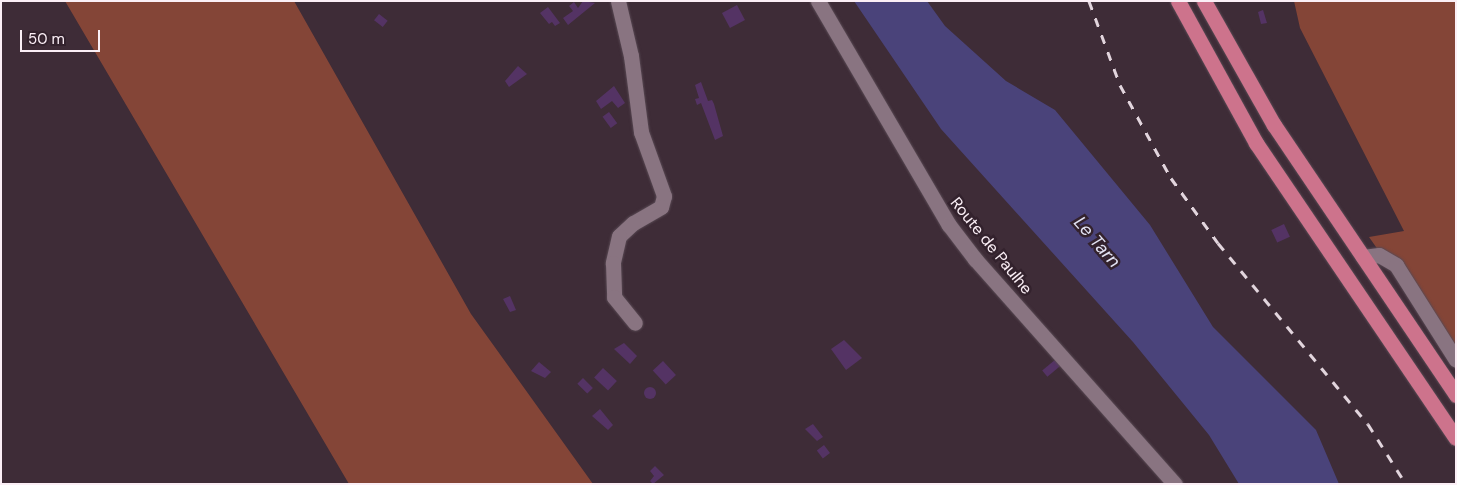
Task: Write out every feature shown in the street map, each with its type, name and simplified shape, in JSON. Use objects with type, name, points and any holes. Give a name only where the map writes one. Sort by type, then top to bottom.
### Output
[{"type":"main road","points":[[1178,1],[1261,151],[1456,438]]},
{"type":"main road","points":[[1204,1],[1274,125],[1456,394]]},
{"type":"street","points":[[618,1],[632,56],[642,132],[664,196],[661,208],[633,223],[619,236],[615,254],[614,297],[636,322]]},
{"type":"street","name":"Route de Paulhe","points":[[818,1],[948,225],[981,266],[1175,484]]},
{"type":"street","points":[[1362,257],[1379,255],[1396,265],[1456,360]]},
{"type":"shaded area","points":[[65,1],[294,1],[471,314],[593,484],[349,484]]},
{"type":"shaded area","points":[[1294,1],[1456,1],[1456,361],[1369,237],[1404,231],[1300,28]]},
{"type":"water","name":"Le Tarn","points":[[854,1],[927,1],[945,26],[1006,81],[1055,110],[1150,225],[1213,327],[1316,430],[1339,484],[1239,484],[1209,435],[1133,342],[941,129]]},
{"type":"building","points":[[583,1],[595,3],[568,25],[563,18],[573,11],[569,6],[574,2],[578,8]]},
{"type":"building","points":[[737,5],[745,20],[730,28],[722,13]]},
{"type":"building","points":[[548,7],[560,23],[555,26],[552,22],[549,24],[540,13]]},
{"type":"building","points":[[1263,10],[1267,23],[1261,24],[1258,12]]},
{"type":"building","points":[[379,14],[388,21],[383,27],[374,20]]},
{"type":"building","points":[[518,66],[527,74],[509,87],[505,81]]},
{"type":"building","points":[[701,82],[708,101],[712,100],[714,104],[723,136],[715,140],[701,103],[697,105],[695,99],[699,98],[695,85]]},
{"type":"building","points":[[614,86],[625,103],[618,108],[612,101],[601,109],[596,101]]},
{"type":"building","points":[[609,112],[617,123],[611,128],[603,117]]},
{"type":"building","points":[[1284,224],[1290,237],[1277,243],[1271,230]]},
{"type":"building","points":[[510,296],[516,310],[510,312],[503,299]]},
{"type":"building","points":[[844,340],[862,358],[846,370],[831,349]]},
{"type":"building","points":[[624,343],[637,356],[630,364],[614,349]]},
{"type":"building","points":[[1056,359],[1061,365],[1047,377],[1042,371]]},
{"type":"building","points":[[663,361],[676,375],[666,384],[653,371]]},
{"type":"building","points":[[539,362],[551,372],[545,378],[531,371]]},
{"type":"building","points":[[603,368],[617,381],[608,390],[594,378]]},
{"type":"building","points":[[583,378],[593,388],[587,394],[577,384]]},
{"type":"building","points":[[648,387],[652,387],[656,393],[652,399],[648,399],[644,395],[644,391]]},
{"type":"building","points":[[600,409],[613,425],[608,430],[592,416]]},
{"type":"building","points":[[813,424],[823,437],[817,441],[805,429]]},
{"type":"building","points":[[824,445],[830,453],[823,458],[817,450]]},
{"type":"building","points":[[655,466],[664,475],[653,484],[650,481],[654,476],[650,471]]},
{"type":"railway","points":[[1089,1],[1120,85],[1171,178],[1218,243],[1368,424],[1406,484]]}]
